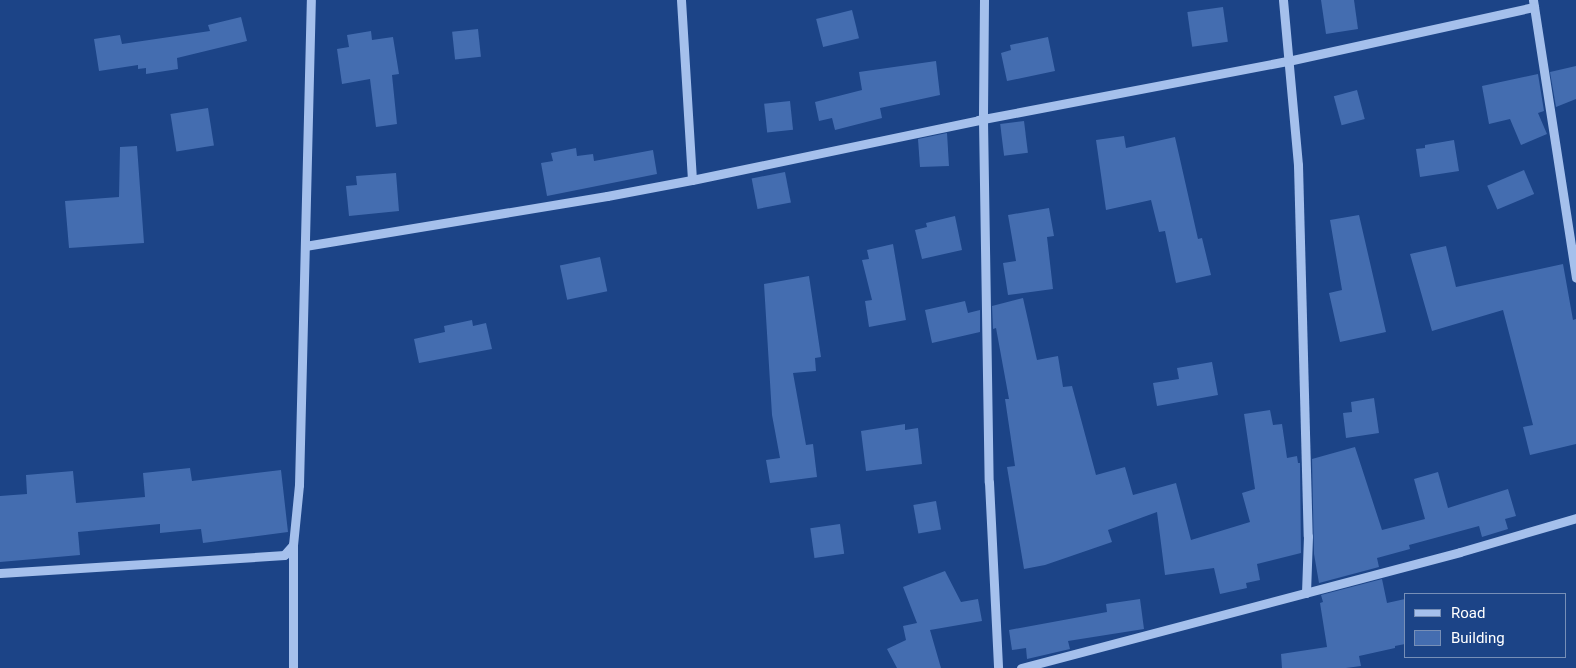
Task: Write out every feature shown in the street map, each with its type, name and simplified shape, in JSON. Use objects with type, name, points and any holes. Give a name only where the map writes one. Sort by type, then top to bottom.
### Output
[{"type":"street","points":[[293,668],[293,544],[299,484],[311,0]]},
{"type":"street","points":[[681,0],[692,180]]},
{"type":"street","points":[[984,0],[983,120],[990,482],[998,668]]},
{"type":"street","points":[[1283,0],[1298,174],[1308,536],[1306,594]]},
{"type":"street","points":[[305,246],[692,180],[983,120],[1288,61],[1534,4],[1576,278]]},
{"type":"street","points":[[1021,668],[1306,594],[1576,518]]},
{"type":"street","points":[[0,573],[284,555],[293,544]]},
{"type":"building","points":[[1321,0],[1354,0],[1358,29],[1326,34]]},
{"type":"building","points":[[1223,7],[1228,42],[1192,47],[1187,12]]},
{"type":"building","points":[[852,10],[859,38],[823,47],[816,19]]},
{"type":"building","points":[[241,17],[247,41],[177,58],[178,69],[146,74],[146,68],[138,69],[138,65],[99,71],[94,39],[120,35],[122,44],[210,31],[208,25]]},
{"type":"building","points":[[478,29],[481,57],[455,60],[452,32]]},
{"type":"building","points":[[371,31],[372,40],[393,37],[399,74],[392,75],[397,124],[376,127],[370,79],[342,84],[337,49],[349,47],[347,35]]},
{"type":"building","points":[[1048,37],[1055,71],[1007,81],[1001,53],[1011,50],[1010,45]]},
{"type":"building","points":[[936,61],[940,95],[880,108],[882,118],[835,130],[832,118],[819,121],[815,102],[862,90],[859,72]]},
{"type":"building","points":[[1576,66],[1576,99],[1556,107],[1550,72]]},
{"type":"building","points":[[1538,74],[1544,111],[1538,113],[1547,134],[1521,145],[1510,119],[1489,124],[1482,86]]},
{"type":"building","points":[[1357,90],[1365,119],[1342,125],[1334,96]]},
{"type":"building","points":[[790,101],[793,130],[767,133],[764,104]]},
{"type":"building","points":[[208,108],[214,146],[176,151],[170,114]]},
{"type":"building","points":[[1024,121],[1028,153],[1004,156],[1000,124]]},
{"type":"building","points":[[947,133],[949,166],[920,167],[918,139]]},
{"type":"building","points":[[1124,136],[1126,148],[1175,137],[1198,239],[1202,238],[1211,275],[1176,283],[1165,231],[1159,232],[1151,200],[1106,210],[1096,140]]},
{"type":"building","points":[[1454,140],[1459,171],[1420,177],[1416,149],[1425,148],[1425,145]]},
{"type":"building","points":[[137,146],[144,243],[69,248],[65,201],[119,197],[120,147]]},
{"type":"building","points":[[576,148],[577,156],[593,154],[594,161],[653,150],[657,174],[547,196],[541,163],[553,161],[551,153]]},
{"type":"building","points":[[1524,170],[1534,194],[1497,210],[1487,186]]},
{"type":"building","points":[[785,172],[791,202],[758,209],[752,178]]},
{"type":"building","points":[[396,173],[399,211],[349,216],[346,186],[357,185],[356,176]]},
{"type":"building","points":[[1049,208],[1054,236],[1047,237],[1053,289],[1008,295],[1003,263],[1016,261],[1008,215]]},
{"type":"building","points":[[1359,215],[1386,332],[1340,342],[1329,293],[1342,290],[1330,220]]},
{"type":"building","points":[[955,216],[962,250],[922,259],[915,230],[927,227],[926,223]]},
{"type":"building","points":[[893,244],[906,320],[869,327],[865,301],[872,300],[862,260],[869,259],[867,250]]},
{"type":"building","points":[[1446,246],[1456,287],[1563,264],[1573,320],[1576,319],[1576,444],[1530,455],[1523,427],[1533,425],[1503,310],[1432,331],[1410,254]]},
{"type":"building","points":[[600,257],[607,291],[567,300],[560,266]]},
{"type":"building","points":[[809,276],[821,357],[815,358],[816,371],[793,373],[806,445],[813,444],[817,477],[770,483],[766,460],[780,458],[772,415],[764,284]]},
{"type":"building","points":[[1023,298],[1037,360],[1058,356],[1063,387],[1072,386],[1096,475],[1125,467],[1133,495],[1176,483],[1191,540],[1250,522],[1242,493],[1255,489],[1244,414],[1270,410],[1273,425],[1282,424],[1287,458],[1297,456],[1298,463],[1300,463],[1301,553],[1257,564],[1260,580],[1246,583],[1247,588],[1220,594],[1214,568],[1165,575],[1157,512],[1108,530],[1112,542],[1045,565],[1024,569],[1007,467],[1015,466],[1005,399],[1009,399],[996,328],[993,329],[992,306]]},
{"type":"building","points":[[965,301],[968,313],[980,310],[980,332],[932,343],[925,310]]},
{"type":"building","points":[[472,320],[473,326],[486,323],[492,349],[419,363],[414,339],[445,332],[444,326]]},
{"type":"building","points":[[1212,362],[1218,395],[1157,406],[1153,383],[1179,379],[1177,368]]},
{"type":"building","points":[[1374,398],[1379,433],[1346,438],[1343,413],[1352,412],[1351,402]]},
{"type":"building","points":[[905,424],[905,430],[918,428],[922,464],[866,471],[861,431]]},
{"type":"building","points":[[1355,447],[1382,530],[1425,519],[1414,479],[1438,472],[1448,508],[1508,489],[1516,516],[1505,519],[1508,529],[1482,537],[1479,526],[1409,545],[1410,549],[1377,558],[1379,567],[1319,583],[1314,554],[1312,459]]},
{"type":"building","points":[[190,468],[192,481],[281,470],[288,532],[203,543],[201,529],[160,533],[160,524],[78,532],[80,555],[0,562],[0,496],[27,494],[26,475],[73,471],[76,503],[145,497],[143,473]]},
{"type":"building","points":[[936,501],[941,530],[918,534],[913,505]]},
{"type":"building","points":[[840,524],[844,554],[814,558],[810,528]]},
{"type":"building","points":[[945,571],[961,602],[978,599],[982,621],[930,630],[941,668],[897,668],[887,649],[906,640],[903,626],[917,623],[903,587]]},
{"type":"building","points":[[1382,579],[1387,603],[1404,599],[1404,644],[1359,656],[1361,666],[1346,668],[1282,668],[1281,654],[1327,647],[1320,603],[1323,602],[1321,595]]},
{"type":"building","points":[[1140,599],[1144,629],[1068,641],[1070,649],[1027,659],[1026,648],[1012,650],[1009,630],[1107,612],[1106,604]]}]
